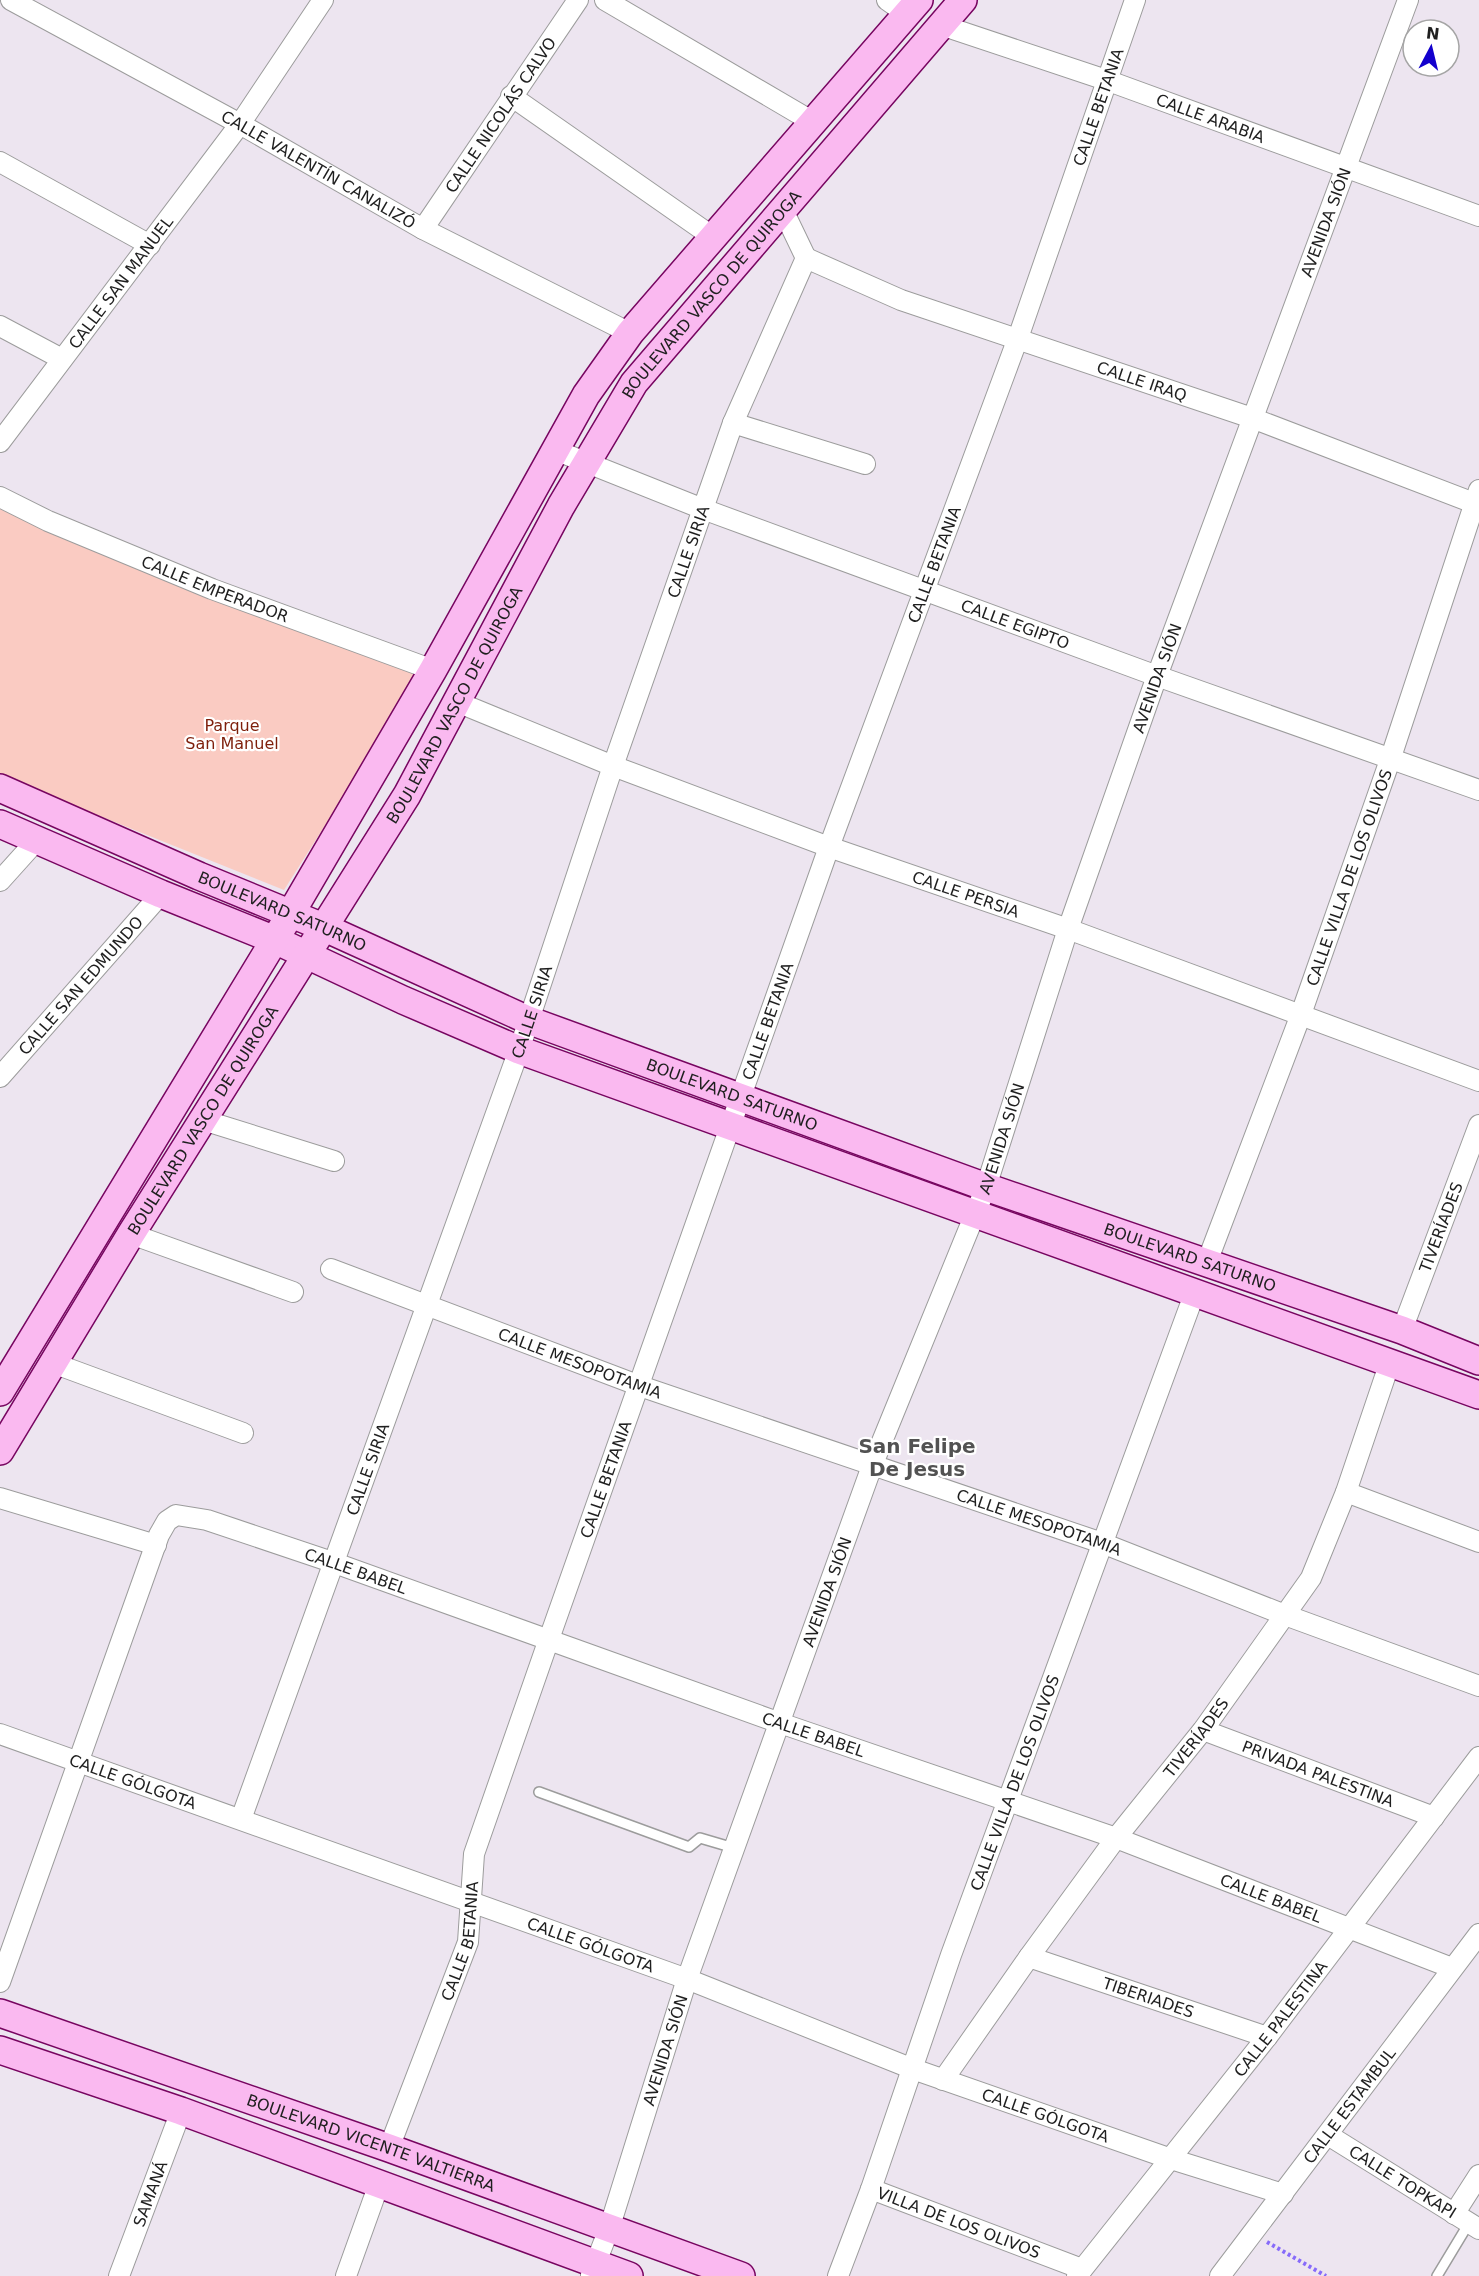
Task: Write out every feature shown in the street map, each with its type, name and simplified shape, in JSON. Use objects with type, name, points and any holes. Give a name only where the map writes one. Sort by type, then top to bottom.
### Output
[{"type":"street","name":"CALLE VALENTÍN CANALIZÓ","points":[[11,0],[240,124],[423,229],[630,333]]},
{"type":"street","name":"CALLE SAN MANUEL","points":[[0,442],[240,124],[323,0]]},
{"type":"street","name":"CALLE NICOLÁS CALVO","points":[[423,229],[578,0]]},
{"type":"street","points":[[605,0],[813,122]]},
{"type":"street","name":"BOULEVARD VASCO DE QUIROGA","points":[[4,1437],[53,1363],[304,955],[407,795],[586,463],[634,383],[963,0]]},
{"type":"street","name":"CALLE BETANIA","points":[[389,2148],[468,1942],[474,1854],[729,1127],[1018,338],[1135,0]]},
{"type":"street","name":"AVENIDA SIÓN","points":[[593,2270],[609,2229],[687,1979],[734,1848],[872,1466],[986,1187],[1068,929],[1157,676],[1408,0]]},
{"type":"street","name":"BOULEVARD VASCO DE QUIROGA","points":[[0,1392],[291,913],[433,670],[586,395],[630,333],[813,122],[904,5]]},
{"type":"street","name":"CALLE ARABIA","points":[[941,25],[1106,80],[1479,216]]},
{"type":"street","points":[[511,96],[713,237]]},
{"type":"street","points":[[0,162],[150,245]]},
{"type":"street","points":[[782,208],[806,258]]},
{"type":"street","name":"CALLE IRAQ","points":[[806,258],[901,300],[1252,418],[1477,499]]},
{"type":"street","name":"CALLE SIRIA","points":[[241,1819],[519,1050],[613,766],[733,423],[806,258]]},
{"type":"street","points":[[0,326],[62,359]]},
{"type":"street","points":[[733,423],[865,464]]},
{"type":"street","name":"CALLE EGIPTO","points":[[555,450],[703,509],[924,591],[1479,790]]},
{"type":"street","name":"CALLE EMPERADOR","points":[[0,497],[48,521],[212,589],[433,670]]},
{"type":"street","name":"CALLE VILLA DE LOS OLIVOS","points":[[1207,1262],[1300,1017],[1390,760],[1477,499]]},
{"type":"street","name":"CALLE PERSIA","points":[[457,702],[613,766],[830,847],[1068,929],[1300,1017],[1479,1081]]},
{"type":"street","name":"BOULEVARD SATURNO","points":[[0,788],[199,876],[323,927],[528,1020],[740,1100],[1402,1330],[1479,1361]]},
{"type":"street","name":"BOULEVARD SATURNO","points":[[0,824],[161,894],[275,940],[519,1050],[1479,1395]]},
{"type":"street","points":[[0,880],[36,841]]},
{"type":"street","name":"CALLE SAN EDMUNDO","points":[[0,1077],[161,894]]},
{"type":"street","points":[[203,1120],[333,1161]]},
{"type":"street","name":"TIVERÍADES","points":[[1402,1330],[1479,1125]]},
{"type":"street","points":[[131,1234],[293,1292]]},
{"type":"street","name":"CALLE MESOPOTAMIA","points":[[331,1269],[640,1386],[1102,1543],[1285,1615],[1479,1686]]},
{"type":"street","name":"CALLE VILLA DE LOS OLIVOS","points":[[838,2276],[871,2189],[951,1955],[1195,1292]]},
{"type":"street","name":"TIVERÍADES","points":[[943,2079],[1116,1838],[1203,1730],[1311,1578],[1346,1492],[1390,1362]]},
{"type":"street","points":[[53,1363],[243,1433]]},
{"type":"street","points":[[1346,1492],[1479,1542]]},
{"type":"street","points":[[0,1498],[156,1545],[0,1982]]},
{"type":"street","name":"CALLE BABEL","points":[[156,1545],[171,1517],[183,1515],[207,1520],[332,1562],[1008,1803],[1116,1838],[1452,1968]]},
{"type":"street","name":"PRIVADA PALESTINA","points":[[1203,1730],[1434,1817]]},
{"type":"street","name":"CALLE GÓLGOTA","points":[[0,1734],[687,1979],[913,2069],[1171,2159],[1282,2194]]},
{"type":"street","name":"CALLE PALESTINA","points":[[1079,2273],[1350,1930],[1479,1757]]},
{"type":"street","name":"CALLE ESTAMBUL","points":[[1220,2276],[1452,1968],[1476,1944]]},
{"type":"street","name":"TIBERIADES","points":[[1029,1957],[1267,2037]]},
{"type":"street","name":"BOULEVARD VICENTE VALTIERRA","points":[[0,2013],[389,2148],[741,2276]]},
{"type":"street","points":[[0,2050],[181,2110],[379,2184],[593,2270],[629,2276]]},
{"type":"street","name":"SAMANÁ","points":[[119,2276],[181,2110]]},
{"type":"street","name":"CALLE TOPKAPI","points":[[1328,2135],[1467,2222]]},
{"type":"street","points":[[1467,2222],[1479,2175]]},
{"type":"street","points":[[346,2276],[379,2184]]},
{"type":"street","name":"VILLA DE LOS OLIVOS","points":[[871,2189],[1079,2273]]},
{"type":"lane","points":[[539,1792],[689,1847],[700,1838],[734,1848]]},
{"type":"lane","points":[[1437,2276],[1467,2222]]},
{"type":"path","points":[[1253,2234],[1326,2276]]},
{"type":"green space","name":"Parque San Manuel","points":[[0,509],[422,673],[284,890],[0,776]]},
{"type":"district","name":"San Felipe De Jesus","points":[[917,1458]]}]
